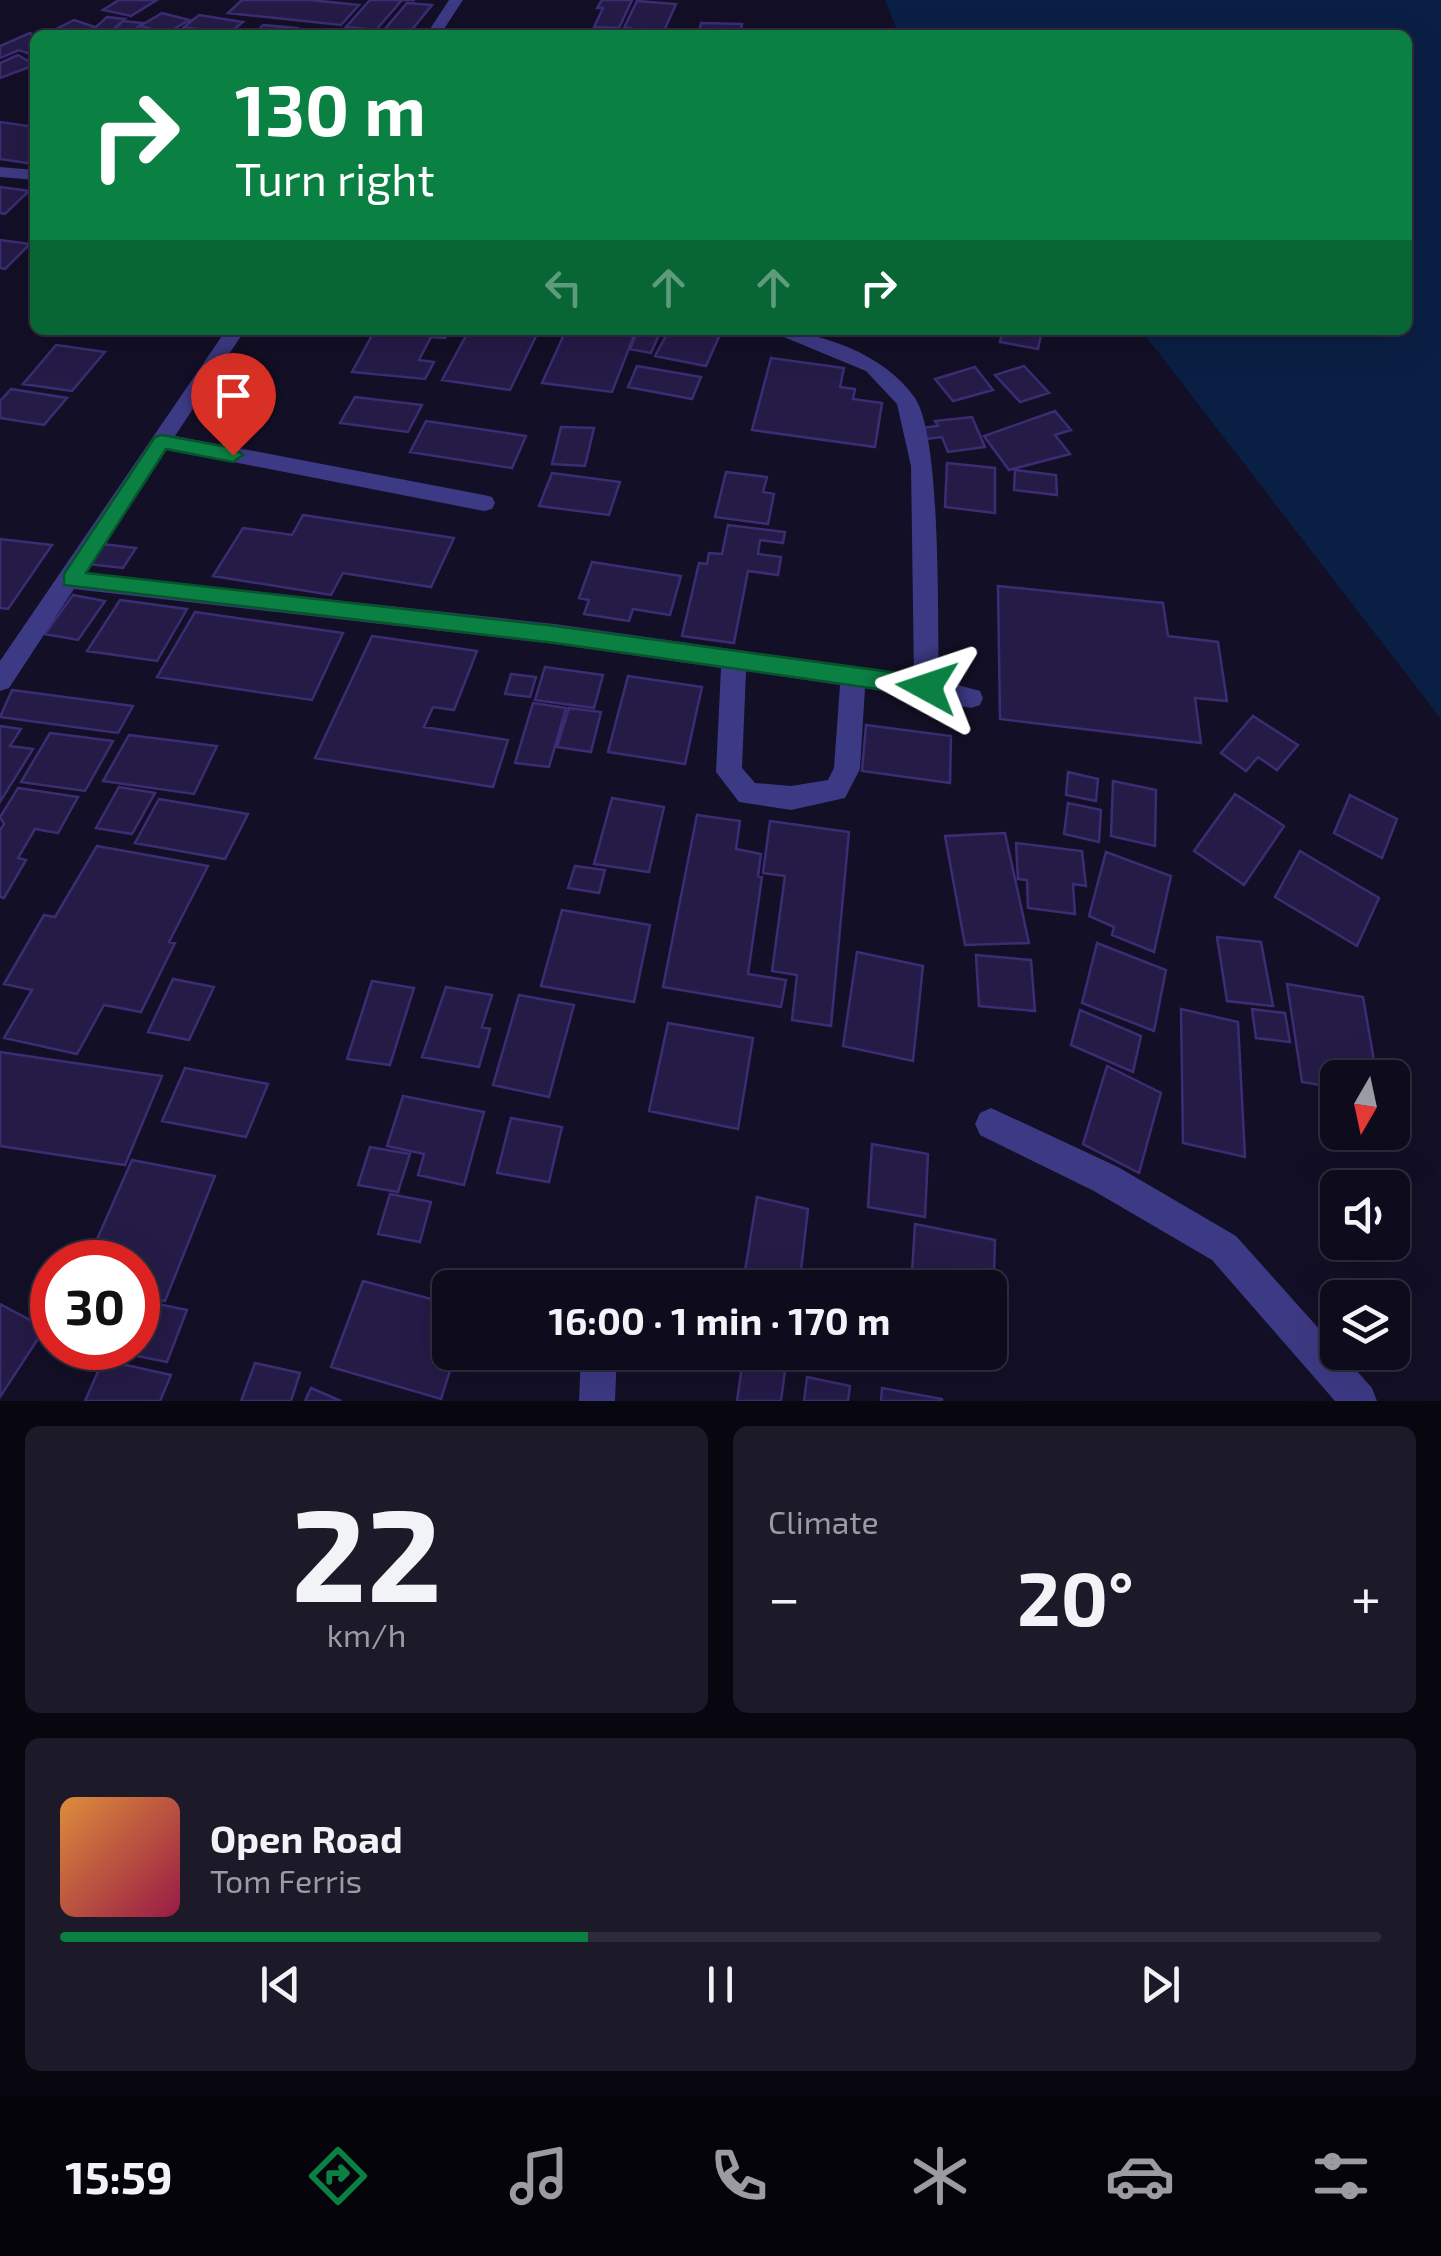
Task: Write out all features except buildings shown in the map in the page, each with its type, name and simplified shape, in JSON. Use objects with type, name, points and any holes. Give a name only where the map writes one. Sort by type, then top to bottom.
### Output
[{"type":"street","points":[[436,30],[456,0]]},
{"type":"street","points":[[0,172],[30,175]]},
{"type":"street","points":[[0,682],[233,335]]},
{"type":"street","points":[[789,335],[873,366],[907,402],[922,466],[927,687]]},
{"type":"street","points":[[162,441],[484,503]]},
{"type":"street","points":[[71,580],[734,658],[853,680],[927,687],[971,698]]},
{"type":"street","points":[[734,658],[729,772],[748,794],[791,798],[836,790],[847,769],[853,680]]},
{"type":"street","points":[[990,1124],[1106,1180],[1224,1248],[1359,1401]]},
{"type":"street","points":[[597,1401],[598,1370]]},
{"type":"water","points":[[885,0],[1441,0],[1441,719],[1145,335],[1412,335],[1412,30],[897,30]]},
{"type":"route","points":[[233,455],[162,441],[71,580],[555,634],[734,658],[853,680],[927,687]]}]
